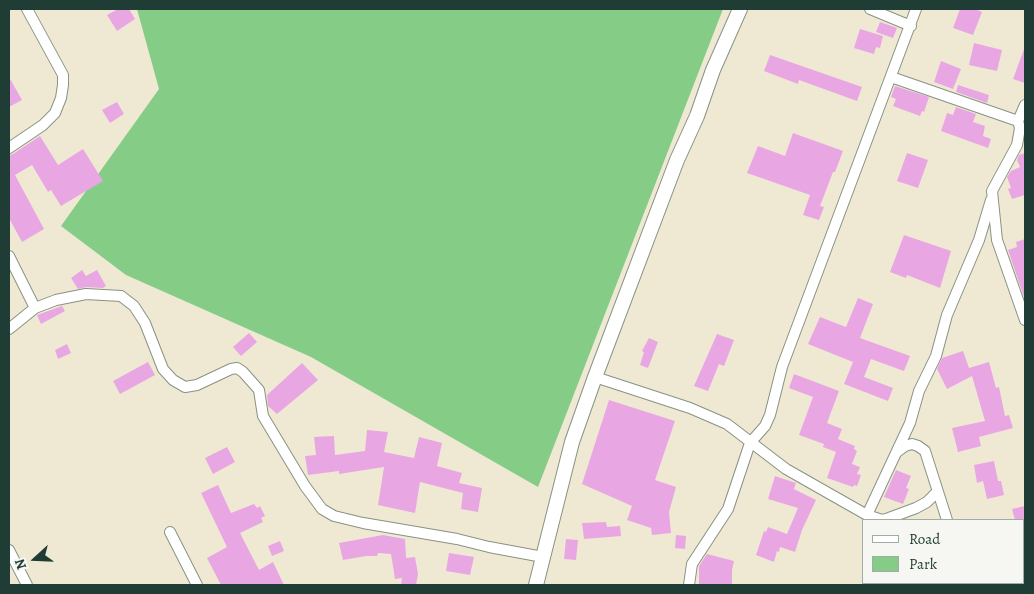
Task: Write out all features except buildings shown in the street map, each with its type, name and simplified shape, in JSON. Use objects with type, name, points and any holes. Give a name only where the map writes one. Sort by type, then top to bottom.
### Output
[{"type":"street","points":[[9,148],[43,125],[55,113],[62,91],[63,75],[27,9]]},
{"type":"street","points":[[536,585],[572,442],[595,377],[677,160],[697,116],[740,9]]},
{"type":"street","points":[[870,9],[911,26]]},
{"type":"street","points":[[689,585],[692,564],[728,509],[750,443],[765,426],[770,415],[782,367],[916,9]]},
{"type":"street","points":[[891,77],[1018,121]]},
{"type":"street","points":[[867,515],[910,423],[919,391],[936,356],[947,315],[980,237],[992,192],[1017,145],[1020,128],[1018,121],[1025,105]]},
{"type":"street","points":[[992,196],[997,240],[1025,320]]},
{"type":"street","points":[[980,237],[997,240]]},
{"type":"street","points":[[9,256],[35,308]]},
{"type":"street","points":[[9,329],[35,308],[56,300],[86,294],[121,296],[134,306],[145,323],[163,369],[173,380],[185,386],[197,386],[237,368],[259,390],[262,416],[305,486],[322,509],[334,516],[363,523],[457,539],[543,557]]},
{"type":"street","points":[[595,377],[700,412],[727,424],[786,469],[867,515],[879,519]]},
{"type":"street","points":[[896,453],[905,446],[912,444],[924,451],[946,519]]},
{"type":"street","points":[[886,519],[916,508],[927,502],[937,492]]},
{"type":"street","points":[[170,532],[197,585]]},
{"type":"street","points":[[9,550],[27,585]]},
{"type":"green space","points":[[137,9],[723,9],[538,487],[311,357],[126,275],[61,226],[159,89]]}]
